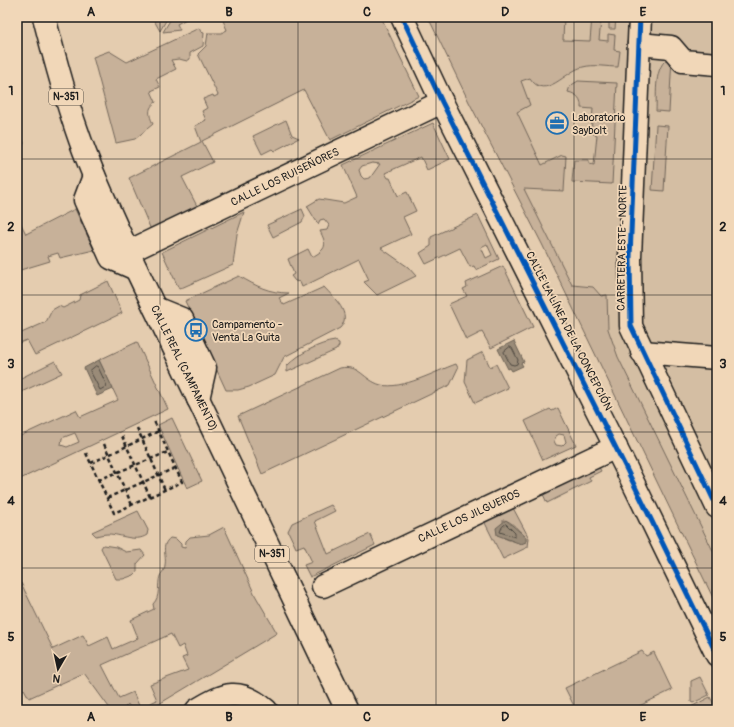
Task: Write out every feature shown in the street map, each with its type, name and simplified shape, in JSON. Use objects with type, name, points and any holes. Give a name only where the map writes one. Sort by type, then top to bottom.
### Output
[{"type":"main road","name":"CALLE REAL (CAMPAMENTO)","points":[[44,17],[56,67],[77,132],[94,176],[132,260],[347,710]]},
{"type":"main road","name":"CALLE LA LÍNEA DE LA CONCEPCIÓN","points":[[402,17],[442,102],[616,448],[717,655]]},
{"type":"main road","name":"CARRETERA ESTE - NORTE","points":[[640,17],[630,294],[631,326],[717,508]]},
{"type":"main road","points":[[639,44],[671,47],[683,61],[717,64]]},
{"type":"main road","name":"CALLE LOS RUISEÑORES","points":[[132,260],[442,102]]},
{"type":"main road","points":[[642,352],[717,358]]},
{"type":"main road","name":"CALLE LOS JILGUEROS","points":[[322,586],[616,448]]},
{"type":"main road","points":[[197,710],[216,698],[235,693],[257,702],[266,710]]},
{"type":"path","points":[[86,453],[114,513],[166,490],[182,482],[154,420]]},
{"type":"path","points":[[137,428],[166,490]]},
{"type":"path","points":[[91,463],[159,431]]},
{"type":"path","points":[[122,436],[150,497]]},
{"type":"path","points":[[104,444],[132,505]]},
{"type":"path","points":[[98,480],[168,452]]},
{"type":"path","points":[[107,498],[175,468]]},
{"type":"shaded area","points":[[152,17],[168,17],[160,31]]},
{"type":"shaded area","points":[[172,17],[190,17],[177,24],[180,30],[163,32]]},
{"type":"shaded area","points":[[381,17],[419,96],[330,140],[304,90],[202,141],[213,162],[182,177],[197,206],[151,230],[129,178],[201,142],[195,126],[206,120],[202,111],[207,108],[203,99],[213,95],[214,97],[218,95],[198,54],[206,46],[208,33],[221,33],[227,30],[222,18]]},
{"type":"shaded area","points":[[428,17],[564,17],[563,40],[590,41],[592,17],[616,17],[615,29],[609,29],[609,22],[601,21],[599,40],[608,41],[608,34],[615,35],[614,50],[620,51],[618,67],[583,67],[576,69],[549,86],[542,87],[536,85],[530,78],[521,81],[530,105],[517,112],[542,165],[562,155],[566,156],[564,191],[524,189],[572,285],[593,287],[601,296],[607,295],[608,329],[618,357],[717,559],[717,606],[542,244],[469,102]]},
{"type":"shaded area","points":[[555,17],[717,17],[717,559],[618,357],[608,329],[606,295],[601,296],[593,287],[572,285],[528,199],[480,97],[551,69]]},
{"type":"shaded area","points":[[199,28],[201,32],[204,33],[203,46],[190,53],[190,59],[187,61],[179,59],[171,60],[176,69],[156,79],[160,87],[151,91],[156,102],[150,109],[153,124],[135,139],[116,143],[93,57],[109,51],[127,62]]},
{"type":"shaded area","points":[[672,57],[669,112],[656,111],[658,74],[665,61]]},
{"type":"shaded area","points":[[578,81],[617,83],[612,184],[572,182],[574,160],[589,160],[589,164],[594,165],[597,135],[591,133],[593,109],[581,108],[581,102],[578,97],[568,92],[570,86]]},
{"type":"shaded area","points":[[286,120],[292,135],[299,138],[274,151],[272,149],[262,154],[253,136]]},
{"type":"shaded area","points":[[433,123],[450,159],[427,170],[421,157],[385,173],[388,178],[390,178],[398,196],[407,192],[416,211],[403,217],[411,234],[381,248],[408,267],[416,276],[377,295],[364,282],[369,280],[359,259],[302,287],[300,282],[295,281],[291,276],[294,274],[288,259],[308,249],[312,257],[321,252],[324,246],[324,240],[320,231],[327,230],[329,225],[324,219],[320,220],[318,224],[307,206],[319,199],[344,203],[357,197],[343,165]],"holes":[[[372,163],[380,164],[370,178],[364,179],[361,176],[359,170],[362,166]]]},
{"type":"shaded area","points":[[656,125],[668,126],[664,191],[652,190]]},
{"type":"shaded area","points":[[17,130],[24,143],[22,147],[17,149]]},
{"type":"shaded area","points":[[75,209],[94,250],[60,258],[58,253],[48,256],[50,261],[17,271],[17,223],[20,222],[26,234]]},
{"type":"shaded area","points":[[302,209],[305,216],[302,222],[273,237],[267,225]]},
{"type":"shaded area","points":[[244,212],[237,234],[233,265],[179,289],[162,252]]},
{"type":"shaded area","points":[[478,215],[499,259],[476,270],[474,266],[470,267],[460,248],[426,264],[420,253],[431,246],[431,237]],"holes":[[[487,244],[492,255],[486,258],[481,247]]]},
{"type":"shaded area","points":[[503,266],[533,327],[491,348],[482,332],[466,340],[449,304],[467,296],[463,289],[467,287],[466,283]]},
{"type":"shaded area","points":[[239,276],[263,288],[275,292],[289,293],[279,298],[284,305],[324,287],[341,306],[344,317],[340,328],[284,357],[275,375],[249,387],[238,390],[226,390],[185,301]]},
{"type":"shaded area","points":[[108,281],[122,313],[35,355],[27,340],[19,343],[17,335],[46,322],[52,310],[59,306],[63,308],[79,300],[80,295]]},
{"type":"shaded area","points":[[335,341],[339,343],[336,350],[287,372],[287,366],[303,353],[322,344]]},
{"type":"shaded area","points":[[137,342],[168,409],[18,480],[17,435],[18,437],[76,410],[80,417],[118,400],[99,360]],"holes":[[[75,433],[79,442],[67,447],[61,445],[62,438]]]},
{"type":"shaded area","points":[[483,352],[490,367],[496,364],[508,388],[475,403],[465,382],[467,360]]},
{"type":"shaded area","points":[[55,361],[62,373],[17,394],[17,380]]},
{"type":"shaded area","points":[[456,364],[458,368],[450,385],[262,474],[238,416],[340,368],[352,368],[375,383],[389,386],[399,385],[419,379]]},
{"type":"shaded area","points":[[558,408],[576,445],[543,460],[525,421],[550,409],[552,411]],"holes":[[[559,434],[564,435],[566,442],[562,446],[556,445],[554,441],[556,436]]]},
{"type":"shaded area","points":[[172,418],[202,481],[187,488],[158,425]]},
{"type":"shaded area","points":[[598,465],[601,471],[589,477],[591,481],[547,503],[542,492]]},
{"type":"shaded area","points":[[331,505],[335,511],[315,521],[328,554],[370,534],[375,545],[310,577],[304,565],[312,562],[304,545],[296,548],[288,531],[292,523]]},
{"type":"shaded area","points":[[512,506],[529,538],[528,547],[503,559],[483,519]],"holes":[[[503,520],[512,524],[526,537],[509,540],[504,538]]]},
{"type":"shaded area","points":[[138,511],[148,530],[147,535],[138,538],[113,534],[96,536],[92,532]]},
{"type":"shaded area","points":[[224,527],[255,595],[277,633],[149,710],[132,710],[128,704],[122,710],[111,710],[84,673],[29,698],[24,689],[17,694],[17,584],[21,583],[53,649],[83,635],[89,646],[108,637],[113,649],[138,638],[131,620],[154,609],[153,604],[158,594],[160,576],[165,567],[165,544],[167,541],[170,538],[176,539],[181,544],[181,547],[185,548],[186,541],[190,537],[209,535]],"holes":[[[171,634],[178,648],[183,645],[187,656],[182,658],[188,670],[150,684],[157,700],[140,708],[133,692],[119,698],[102,665]]]},
{"type":"shaded area","points":[[103,545],[116,547],[126,552],[141,550],[145,555],[137,564],[137,572],[134,575],[123,579],[116,579],[101,548]]},
{"type":"shaded area","points":[[642,651],[646,656],[654,652],[672,690],[637,707],[638,710],[576,710],[565,688]]},
{"type":"shaded area","points":[[700,677],[709,695],[693,703],[691,702],[691,681]]},
{"type":"shaded area","points":[[710,697],[717,710],[690,710],[689,708]]},
{"type":"water","points":[[514,341],[524,362],[521,363],[523,366],[512,371],[510,368],[508,369],[498,349]]},
{"type":"water","points":[[99,360],[113,389],[97,396],[84,368]]},
{"type":"water","points":[[506,520],[526,537],[526,542],[521,544],[497,535],[496,528]]},
{"type":"cycle path","points":[[402,17],[442,102],[625,466],[717,655]]},
{"type":"cycle path","points":[[640,17],[630,257],[631,326],[717,507]]},
{"type":"place","name":"Laboratorio Saybolt","points":[[557,123]]},
{"type":"place","name":"Campamento - Venta La Guita","points":[[196,330]]}]
